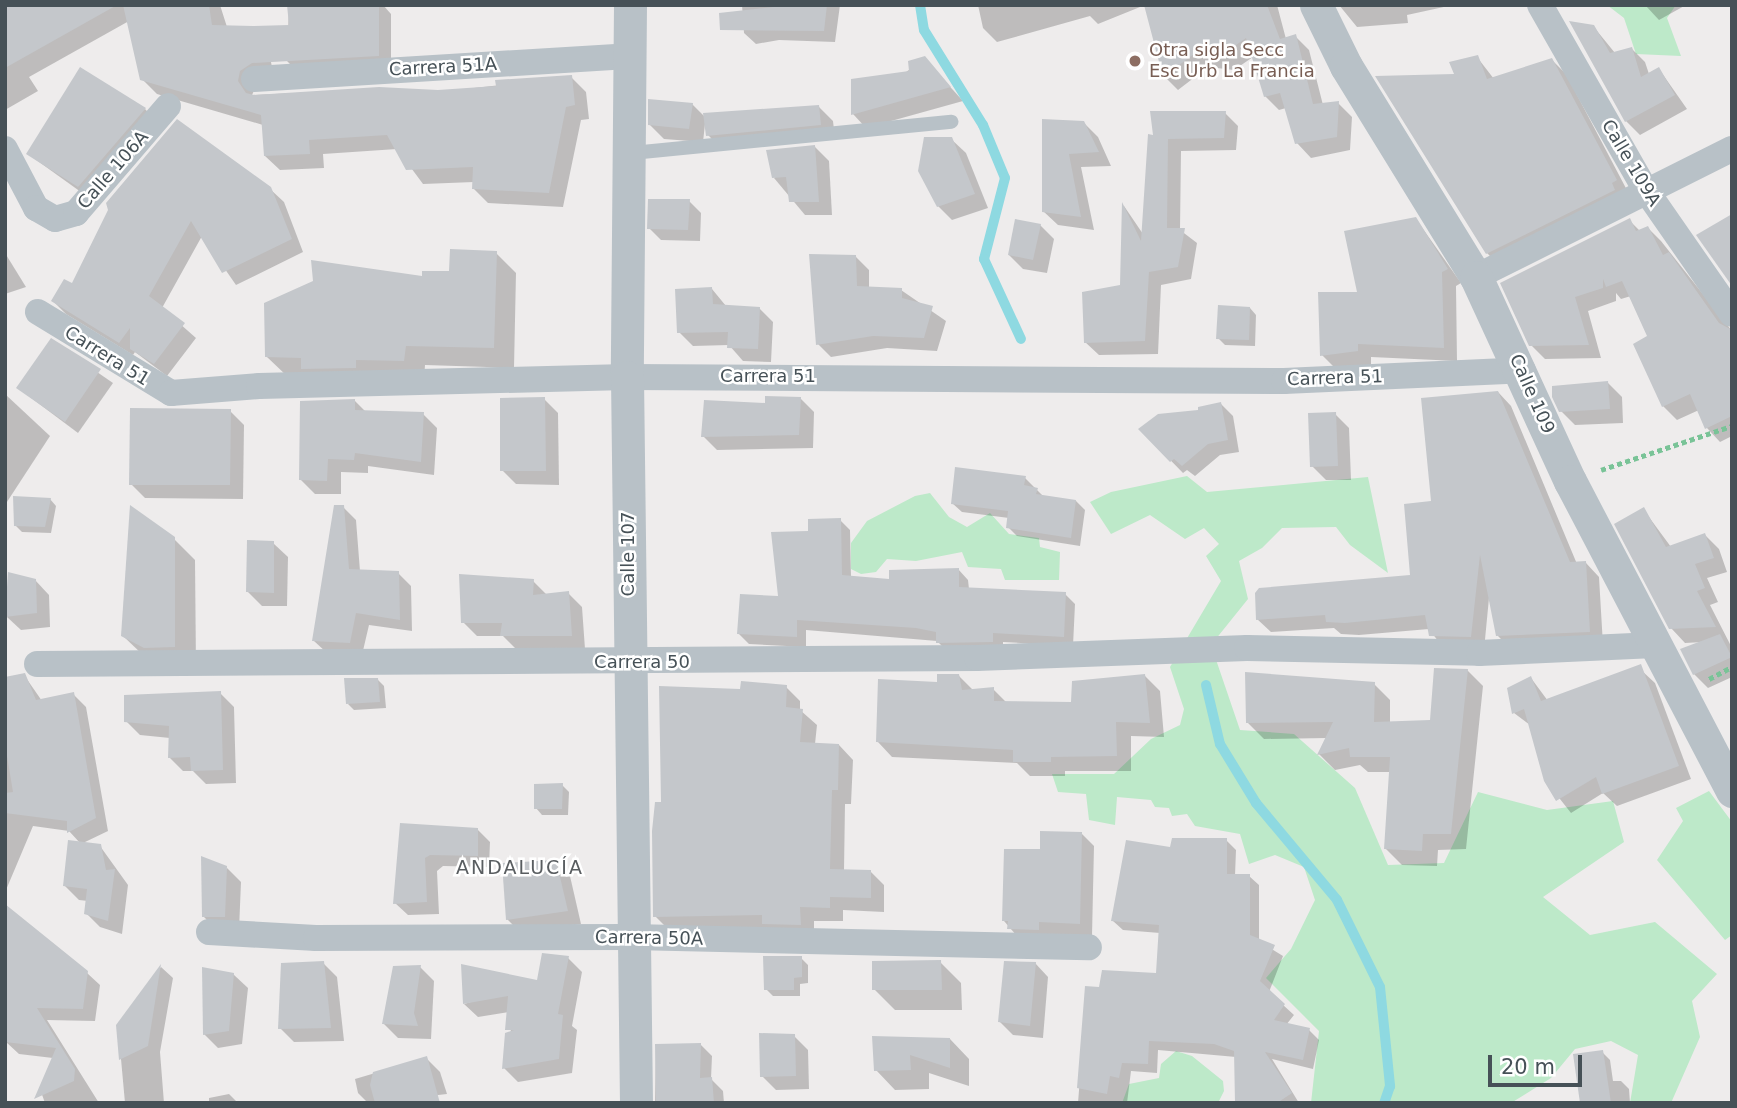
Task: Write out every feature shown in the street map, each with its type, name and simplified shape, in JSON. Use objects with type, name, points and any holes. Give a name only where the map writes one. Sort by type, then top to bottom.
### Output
[{"type":"street","name":"Calle 107","points":[[630,5],[632,153],[627,377],[636,1103]]},
{"type":"street","name":"Calle 109","points":[[1315,5],[1346,66],[1476,277],[1522,370],[1570,481],[1732,791]]},
{"type":"street","name":"Calle 109A","points":[[1540,5],[1646,189],[1732,314]]},
{"type":"street","name":"Carrera 51A","points":[[254,79],[632,56]]},
{"type":"street","name":"Calle 106A","points":[[5,149],[36,208],[55,219],[76,213],[168,106]]},
{"type":"street","points":[[1476,277],[1646,189],[1732,149]]},
{"type":"street","name":"Carrera 51","points":[[38,312],[171,393],[259,386],[627,377],[1284,381],[1522,370]]},
{"type":"street","name":"Carrera 50","points":[[37,664],[629,663],[963,658],[1247,648],[1479,653],[1655,645]]},
{"type":"street","name":"Carrera 50A","points":[[209,932],[316,938],[632,937],[1089,947]]},
{"type":"lane","points":[[632,153],[951,122]]},
{"type":"path","points":[[1570,481],[1732,426]]},
{"type":"green space","points":[[1607,5],[1676,5],[1667,18],[1681,56],[1636,54],[1624,18]]},
{"type":"green space","points":[[1187,476],[1207,492],[1368,477],[1388,573],[1350,545],[1336,527],[1282,528],[1262,548],[1239,561],[1248,599],[1211,645],[1240,730],[1294,734],[1355,788],[1388,865],[1444,863],[1478,792],[1547,810],[1613,801],[1624,842],[1543,897],[1590,935],[1655,922],[1717,974],[1692,1001],[1700,1037],[1671,1103],[1630,1103],[1638,1055],[1611,1041],[1575,1049],[1551,1078],[1511,1103],[1311,1103],[1319,1031],[1266,978],[1291,949],[1315,900],[1304,867],[1275,855],[1249,864],[1240,834],[1195,826],[1187,814],[1172,816],[1169,808],[1155,807],[1151,800],[1117,797],[1115,825],[1089,820],[1086,794],[1058,792],[1052,774],[1114,774],[1151,739],[1180,725],[1184,709],[1170,667],[1221,581],[1206,556],[1219,544],[1204,528],[1185,539],[1150,515],[1111,534],[1090,502],[1111,492]]},
{"type":"green space","points":[[930,493],[949,517],[967,527],[990,513],[1009,534],[1039,538],[1040,547],[1060,552],[1059,580],[1005,580],[1001,569],[968,567],[962,552],[916,561],[887,559],[876,572],[861,574],[851,569],[851,543],[867,521],[915,496]]},
{"type":"green space","points":[[1709,791],[1732,822],[1732,935],[1725,940],[1657,860],[1683,821],[1676,808]]},
{"type":"green space","points":[[1176,1051],[1192,1056],[1223,1081],[1224,1091],[1218,1103],[1122,1103],[1129,1084],[1159,1078],[1161,1064]]},
{"type":"building","points":[[5,5],[117,5],[5,68]]},
{"type":"building","points":[[123,5],[209,5],[212,25],[253,26],[289,25],[287,5],[379,5],[379,56],[252,63],[240,71],[238,81],[246,93],[254,95],[379,87],[438,90],[496,86],[495,80],[572,75],[575,105],[566,107],[549,193],[472,189],[473,167],[406,170],[387,135],[309,140],[310,154],[264,156],[261,115],[140,80]]},
{"type":"building","points":[[792,5],[827,5],[824,31],[720,30],[719,13]]},
{"type":"building","points":[[1144,5],[1267,5],[1280,39],[1296,34],[1313,104],[1339,101],[1337,137],[1295,144],[1280,93],[1264,97],[1246,38],[1219,57],[1194,54],[1163,77]]},
{"type":"building","points":[[1569,21],[1594,25],[1610,53],[1632,47],[1641,77],[1659,67],[1675,95],[1625,122]]},
{"type":"building","points":[[1478,55],[1487,79],[1552,58],[1617,180],[1612,183],[1615,190],[1486,254],[1375,76],[1454,74],[1449,62]]},
{"type":"building","points":[[925,56],[951,87],[851,115],[851,79],[909,71],[908,61]]},
{"type":"building","points":[[80,67],[146,108],[78,187],[26,154]]},
{"type":"building","points":[[648,99],[693,103],[689,129],[648,125]]},
{"type":"building","points":[[819,105],[821,125],[706,136],[703,113]]},
{"type":"building","points":[[1150,111],[1226,111],[1224,138],[1168,139],[1167,228],[1185,228],[1178,267],[1149,272],[1145,341],[1084,343],[1082,292],[1120,285],[1122,202],[1141,241],[1148,134],[1153,135]]},
{"type":"building","points":[[177,119],[271,187],[292,239],[222,273],[191,221],[149,296],[185,323],[154,364],[130,349],[130,328],[119,343],[51,301],[64,279],[72,283],[108,210],[106,203]]},
{"type":"building","points":[[1042,119],[1084,121],[1099,152],[1069,154],[1081,217],[1042,212]]},
{"type":"building","points":[[924,137],[952,137],[975,194],[937,207],[918,171]]},
{"type":"building","points":[[815,145],[819,202],[789,202],[786,177],[772,178],[766,150]]},
{"type":"building","points":[[648,199],[690,199],[688,230],[647,229]]},
{"type":"building","points":[[1732,214],[1732,286],[1696,235]]},
{"type":"building","points":[[1416,217],[1448,269],[1442,272],[1444,348],[1358,344],[1358,351],[1320,356],[1318,292],[1357,292],[1344,231]]},
{"type":"building","points":[[1630,218],[1636,231],[1648,226],[1663,255],[1669,252],[1719,323],[1732,330],[1732,416],[1705,429],[1690,394],[1662,407],[1633,344],[1647,336],[1622,281],[1606,287],[1603,279],[1603,288],[1575,297],[1589,345],[1529,346],[1500,283]]},
{"type":"building","points":[[1015,219],[1041,224],[1033,260],[1008,255]]},
{"type":"building","points":[[450,249],[497,251],[494,348],[406,346],[404,361],[356,360],[356,368],[301,369],[301,358],[265,357],[264,303],[313,281],[311,260],[422,276],[422,271],[449,271]]},
{"type":"building","points":[[809,254],[856,255],[857,286],[902,288],[902,298],[933,306],[924,338],[873,336],[816,345]]},
{"type":"building","points":[[712,287],[713,304],[760,307],[758,349],[727,348],[728,332],[677,333],[675,289]]},
{"type":"building","points":[[1218,305],[1250,307],[1249,340],[1216,339]]},
{"type":"building","points":[[51,338],[101,369],[65,422],[16,388]]},
{"type":"building","points":[[1608,381],[1610,409],[1559,412],[1552,397],[1552,386]]},
{"type":"building","points":[[1498,391],[1570,562],[1586,561],[1590,632],[1496,636],[1480,555],[1471,637],[1429,636],[1425,615],[1345,623],[1326,622],[1325,615],[1256,620],[1255,593],[1259,588],[1410,575],[1404,504],[1431,501],[1421,398]]},
{"type":"building","points":[[765,396],[801,397],[799,435],[701,437],[704,400],[765,403]]},
{"type":"building","points":[[545,397],[546,471],[500,471],[500,398]]},
{"type":"building","points":[[355,399],[355,410],[424,412],[421,462],[355,453],[354,460],[328,459],[327,481],[299,480],[300,401]]},
{"type":"building","points":[[1221,402],[1228,440],[1208,444],[1182,466],[1174,459],[1170,462],[1138,429],[1158,414],[1198,410],[1198,407]]},
{"type":"building","points":[[130,408],[231,409],[230,485],[129,485]]},
{"type":"building","points":[[1336,412],[1338,466],[1310,467],[1308,413]]},
{"type":"building","points":[[955,467],[1026,476],[1024,485],[1038,488],[1036,494],[1076,500],[1071,538],[1006,528],[1008,511],[951,504]]},
{"type":"building","points":[[13,496],[51,498],[45,527],[14,526]]},
{"type":"building","points":[[130,505],[175,537],[175,647],[144,648],[121,636]]},
{"type":"building","points":[[334,505],[344,505],[349,569],[399,571],[400,620],[356,613],[350,643],[312,641]]},
{"type":"building","points":[[1644,507],[1666,547],[1705,533],[1714,558],[1695,564],[1705,588],[1697,591],[1716,627],[1669,629],[1614,524]]},
{"type":"building","points":[[841,518],[842,575],[889,579],[889,570],[959,568],[959,587],[1066,592],[1064,637],[993,633],[993,642],[936,643],[936,632],[916,628],[797,620],[797,637],[737,634],[740,594],[778,596],[771,532],[808,531],[808,519]]},
{"type":"building","points":[[247,540],[274,541],[274,593],[246,592]]},
{"type":"building","points":[[8,572],[36,579],[37,613],[5,617]]},
{"type":"building","points":[[459,574],[534,579],[533,595],[569,591],[572,636],[500,636],[502,623],[461,623]]},
{"type":"building","points":[[1720,634],[1732,657],[1693,675],[1680,649]]},
{"type":"building","points":[[1641,664],[1679,766],[1602,794],[1596,777],[1556,801],[1544,781],[1524,709],[1512,714],[1507,688],[1531,676],[1541,701]]},
{"type":"building","points":[[1434,668],[1468,669],[1451,834],[1423,834],[1422,851],[1384,849],[1390,757],[1350,757],[1349,748],[1317,755],[1333,722],[1246,723],[1245,672],[1375,682],[1374,722],[1430,720]]},
{"type":"building","points":[[25,673],[36,700],[74,692],[96,818],[67,833],[67,821],[5,813],[5,793],[13,792],[5,744],[5,677]]},
{"type":"building","points":[[937,674],[959,674],[962,690],[994,687],[994,701],[1071,702],[1072,681],[1145,674],[1150,723],[1116,722],[1117,756],[1051,757],[1051,762],[1013,762],[1013,750],[876,742],[878,679],[937,682]]},
{"type":"building","points":[[344,678],[378,678],[380,702],[346,704]]},
{"type":"building","points":[[741,681],[787,685],[786,707],[803,709],[800,742],[839,744],[838,790],[832,790],[830,869],[871,870],[871,898],[830,897],[830,908],[800,907],[801,925],[762,924],[762,915],[653,917],[652,831],[655,802],[661,802],[659,686],[740,689]]},
{"type":"building","points":[[221,691],[223,770],[191,771],[190,757],[168,758],[169,726],[124,722],[124,695]]},
{"type":"building","points":[[563,783],[562,809],[534,809],[534,784]]},
{"type":"building","points":[[400,823],[478,828],[478,856],[430,855],[425,858],[427,902],[393,904]]},
{"type":"building","points":[[1040,831],[1082,832],[1080,924],[1039,922],[1039,930],[1007,929],[1008,921],[1002,921],[1004,849],[1040,849]]},
{"type":"building","points":[[1172,838],[1227,838],[1227,874],[1250,874],[1250,935],[1275,945],[1260,981],[1285,1004],[1274,1020],[1310,1028],[1303,1060],[1265,1052],[1292,1093],[1277,1103],[1235,1103],[1234,1051],[1214,1044],[1149,1041],[1148,1064],[1122,1063],[1119,1078],[1110,1076],[1107,1094],[1077,1088],[1085,986],[1099,987],[1102,970],[1156,973],[1159,925],[1111,921],[1126,840],[1170,847]]},
{"type":"building","points":[[68,840],[101,844],[106,870],[115,869],[108,921],[84,914],[87,889],[63,886]]},
{"type":"building","points":[[201,856],[227,866],[225,917],[202,917]]},
{"type":"building","points":[[556,860],[568,911],[506,920],[502,863]]},
{"type":"building","points":[[5,904],[88,971],[83,1009],[37,1008],[75,1069],[74,1081],[34,1099],[56,1048],[5,1042]]},
{"type":"building","points":[[542,953],[569,956],[558,1014],[563,1015],[559,1059],[502,1069],[505,1033],[514,1030],[505,1030],[508,996],[463,1004],[461,964],[537,980]]},
{"type":"building","points":[[763,956],[802,956],[802,977],[794,978],[794,990],[764,990]]},
{"type":"building","points":[[941,960],[942,990],[872,990],[872,961]]},
{"type":"building","points":[[324,961],[331,1028],[278,1029],[281,963]]},
{"type":"building","points":[[1004,961],[1036,962],[1030,1026],[998,1022]]},
{"type":"building","points":[[161,964],[148,1046],[119,1060],[116,1025]]},
{"type":"building","points":[[421,965],[414,1013],[418,1026],[382,1024],[393,966]]},
{"type":"building","points":[[202,967],[234,973],[229,1031],[203,1035]]},
{"type":"building","points":[[759,1033],[795,1034],[796,1076],[760,1077]]},
{"type":"building","points":[[872,1036],[950,1038],[950,1068],[910,1055],[911,1070],[874,1071]]},
{"type":"building","points":[[701,1043],[700,1078],[712,1077],[714,1103],[656,1103],[655,1044]]},
{"type":"building","points":[[1603,1050],[1611,1103],[1580,1103],[1573,1054]]},
{"type":"building","points":[[427,1056],[440,1103],[375,1103],[370,1085],[373,1072]]},
{"type":"waterway","points":[[920,5],[924,30],[983,125],[1005,178],[984,259],[1021,339]]},
{"type":"waterway","points":[[1206,685],[1220,744],[1256,803],[1337,900],[1380,987],[1390,1086],[1384,1103]]},
{"type":"place","name":"Otra sigla Secc Esc Urb La Francia","points":[[1135,61]]},
{"type":"district","name":"ANDALUCÍA","points":[[520,868]]}]
